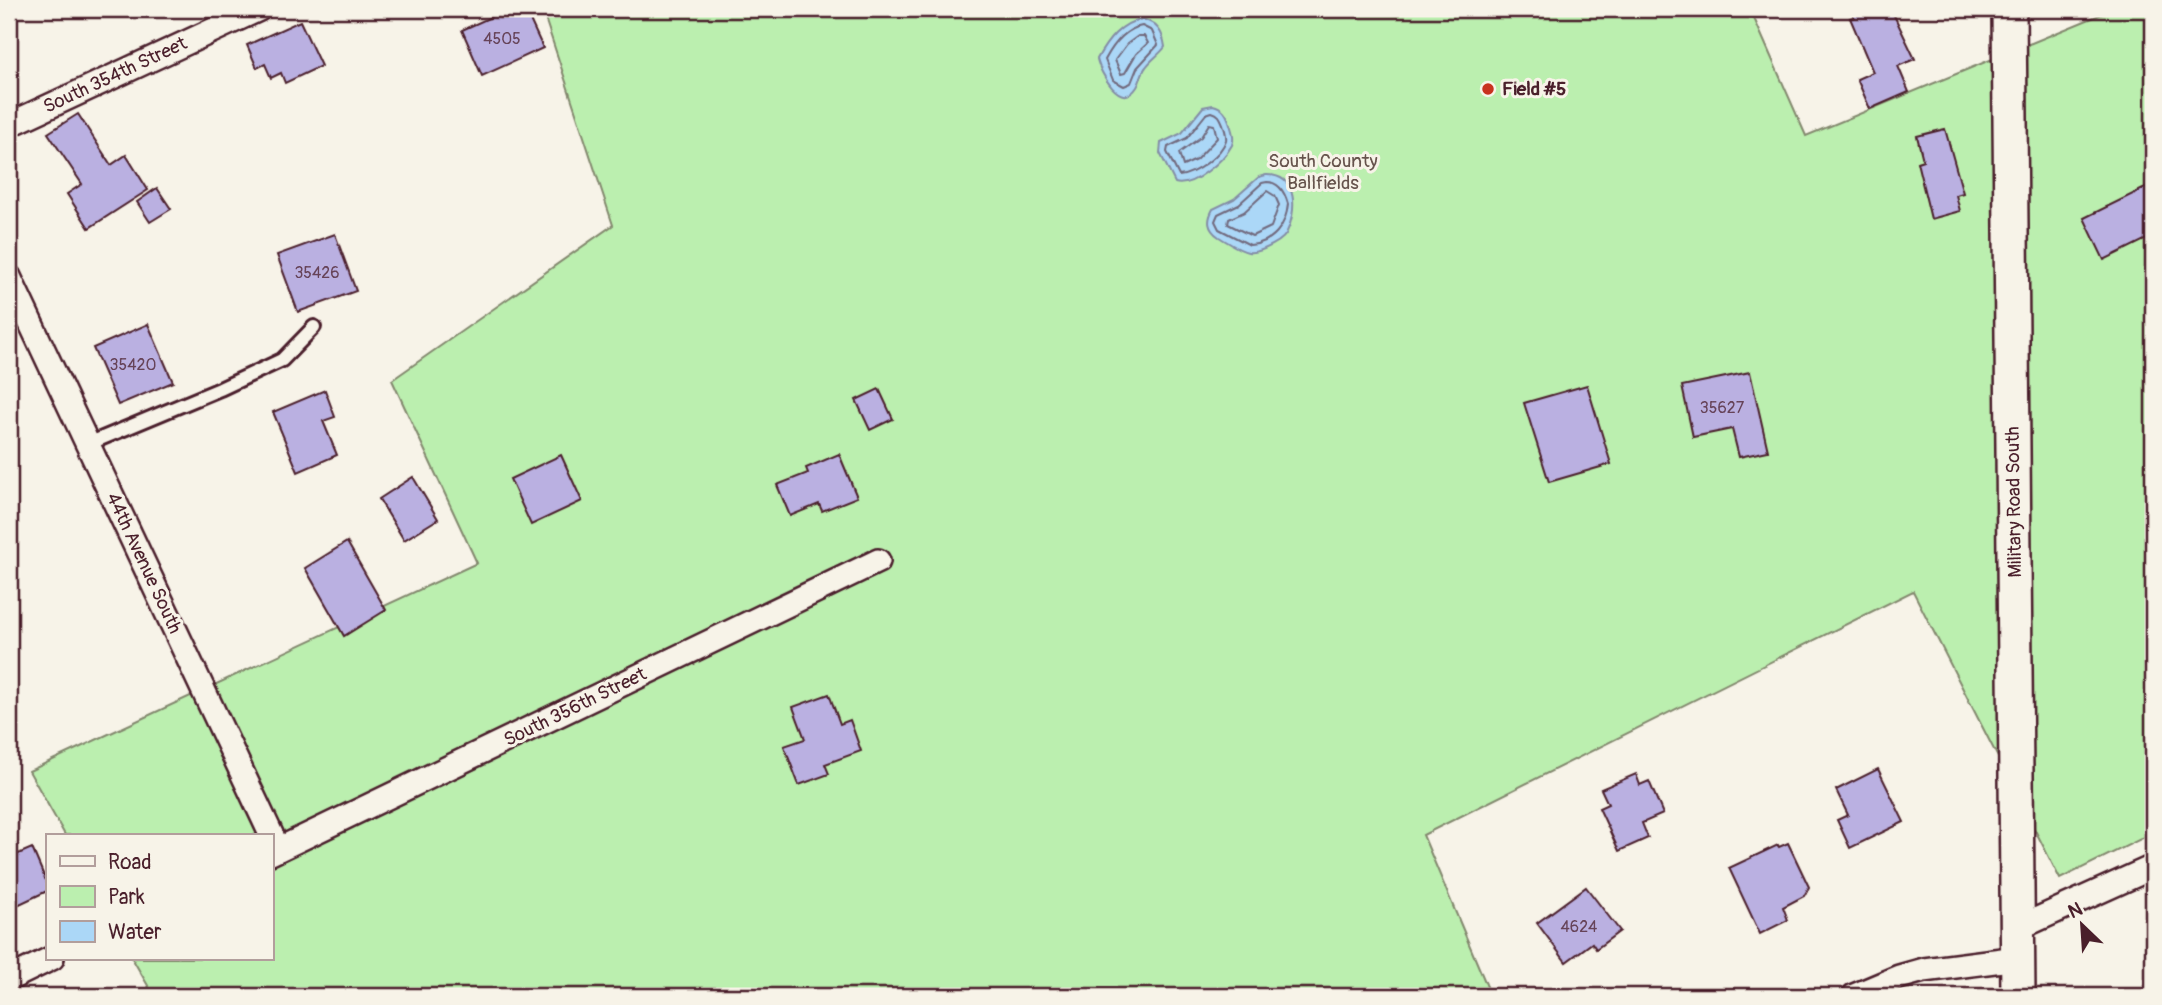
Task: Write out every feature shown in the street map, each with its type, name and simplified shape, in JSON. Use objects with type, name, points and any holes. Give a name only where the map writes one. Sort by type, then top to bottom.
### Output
[{"type":"main road","name":"Military Road South","points":[[2009,9],[2018,996]]},
{"type":"street","name":"South 354th Street","points":[[9,125],[259,9]]},
{"type":"street","name":"44th Avenue South","points":[[9,277],[267,834]]},
{"type":"street","name":"South 356th Street","points":[[275,851],[878,561]]},
{"type":"street","points":[[1854,996],[1899,977],[2018,943],[2153,867]]},
{"type":"street","points":[[9,979],[48,960]]},
{"type":"lane","points":[[88,444],[282,360],[314,327]]},
{"type":"green space","name":"South County Ballfields","points":[[542,9],[1750,9],[1806,136],[2114,9],[2153,9],[2153,833],[2060,879],[1913,591],[1423,835],[1491,996],[154,996],[133,960],[273,960],[273,834],[64,834],[29,771],[477,563],[392,380],[613,225]]},
{"type":"water","points":[[1142,19],[1158,29],[1165,47],[1144,69],[1137,87],[1131,94],[1124,95],[1112,88],[1097,59],[1115,34],[1127,24]]},
{"type":"water","points":[[1213,105],[1222,109],[1227,117],[1233,134],[1232,145],[1215,165],[1199,177],[1175,183],[1160,153],[1161,143],[1182,133],[1203,107]]},
{"type":"water","points":[[1277,176],[1290,188],[1293,206],[1290,225],[1282,239],[1273,245],[1248,252],[1215,234],[1210,228],[1210,217],[1213,209],[1234,199],[1259,177]]},
{"type":"building","points":[[488,9],[525,9],[543,48],[482,76],[462,30],[491,17]]},
{"type":"building","points":[[1850,9],[1891,9],[1915,59],[1898,66],[1909,92],[1870,109],[1857,79],[1873,72],[1850,18],[1854,17]]},
{"type":"building","points":[[300,21],[321,66],[285,83],[281,73],[271,78],[265,64],[257,68],[247,45]]},
{"type":"building","points":[[78,114],[111,165],[126,155],[148,190],[89,228],[67,194],[82,184],[48,133]]},
{"type":"building","points":[[1945,129],[1963,193],[1956,195],[1960,211],[1931,219],[1917,162],[1923,160],[1917,136]]},
{"type":"building","points":[[2153,184],[2153,236],[2104,260],[2084,218]]},
{"type":"building","points":[[157,188],[171,209],[150,222],[137,202]]},
{"type":"building","points":[[335,234],[356,291],[298,312],[277,255]]},
{"type":"building","points":[[148,324],[173,382],[118,405],[93,348]]},
{"type":"building","points":[[1750,372],[1768,451],[1739,457],[1732,429],[1693,437],[1682,386]]},
{"type":"building","points":[[1587,385],[1611,464],[1549,482],[1524,403]]},
{"type":"building","points":[[879,389],[893,419],[870,430],[856,400]]},
{"type":"building","points":[[325,390],[335,417],[323,421],[337,455],[298,472],[273,412]]},
{"type":"building","points":[[839,454],[857,497],[822,511],[819,504],[790,516],[777,485],[808,473],[806,468]]},
{"type":"building","points":[[561,455],[582,501],[531,525],[510,479]]},
{"type":"building","points":[[413,477],[438,519],[404,540],[379,499]]},
{"type":"building","points":[[347,542],[386,610],[344,636],[305,568]]},
{"type":"building","points":[[829,694],[840,724],[850,720],[861,751],[825,764],[829,774],[799,785],[784,746],[805,739],[793,707]]},
{"type":"building","points":[[1878,769],[1904,822],[1850,848],[1837,820],[1848,815],[1836,790]]},
{"type":"building","points":[[1636,774],[1640,785],[1649,781],[1663,814],[1642,823],[1648,838],[1619,851],[1599,808],[1608,804],[1601,789]]},
{"type":"building","points":[[1788,843],[1809,887],[1804,896],[1783,907],[1788,920],[1760,934],[1729,868]]},
{"type":"building","points":[[32,848],[46,881],[46,891],[9,909],[9,858]]},
{"type":"building","points":[[1586,887],[1620,931],[1596,949],[1592,943],[1566,962],[1537,923]]},
{"type":"place","name":"Field #5","points":[[1488,89]]}]
